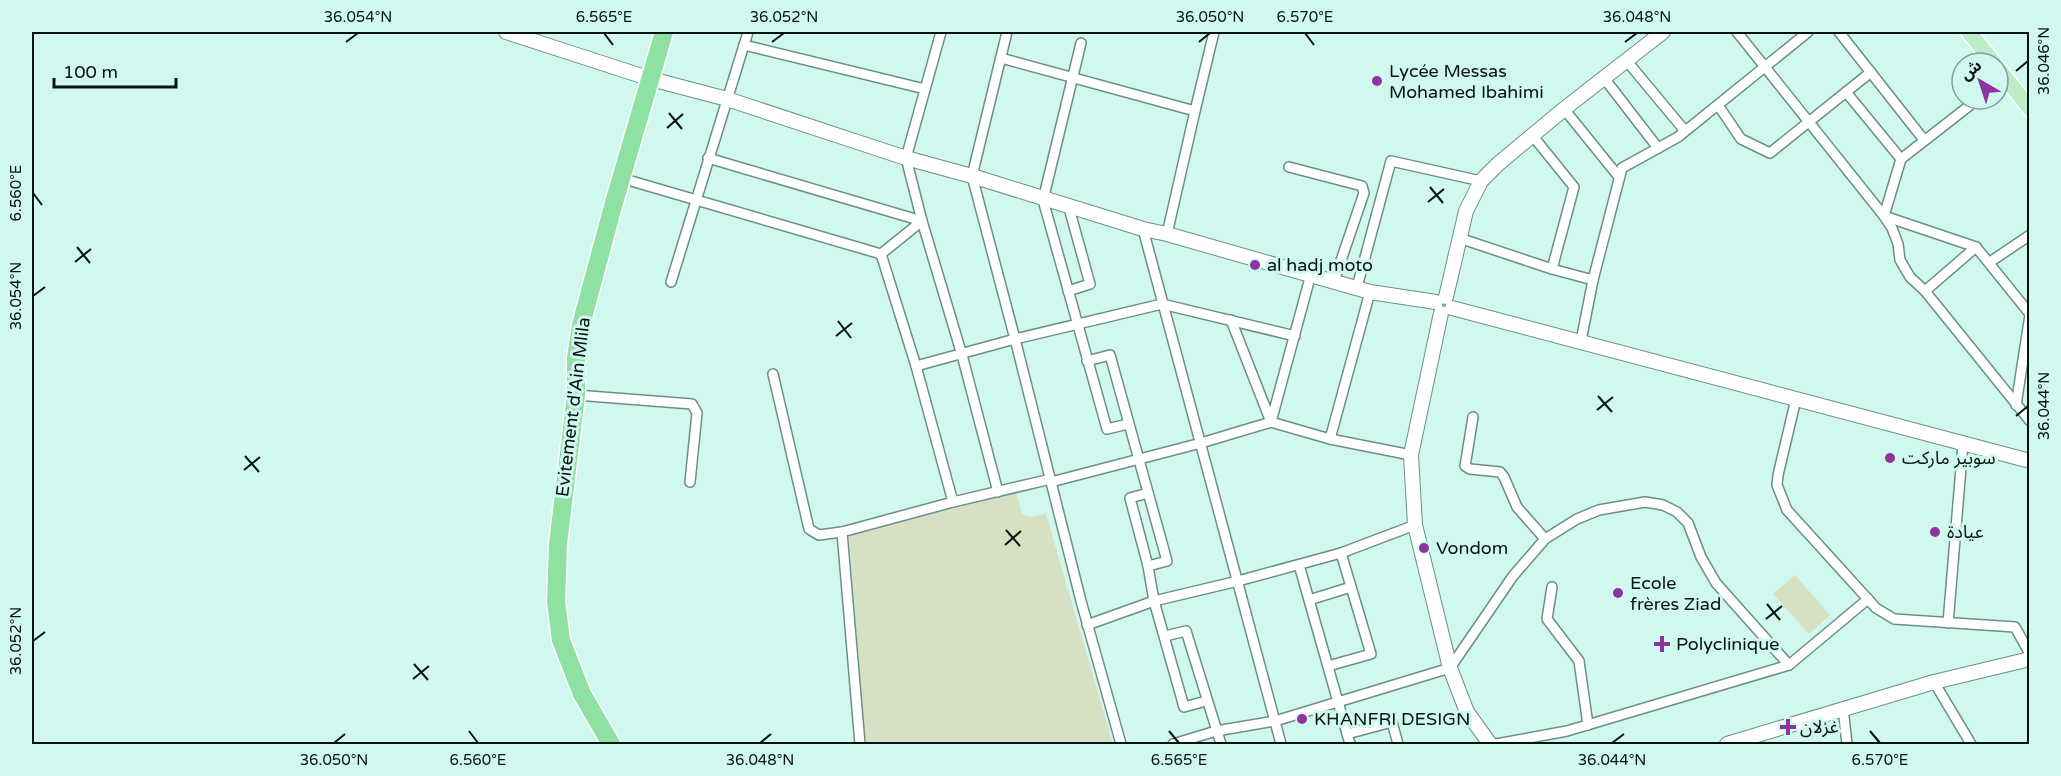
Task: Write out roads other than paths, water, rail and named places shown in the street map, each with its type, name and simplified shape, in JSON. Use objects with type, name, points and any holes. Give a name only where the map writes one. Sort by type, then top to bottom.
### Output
[{"type":"highway","name":"Evitement d'Ain Mlila","points":[[612,744],[575,679],[561,640],[556,592],[558,544],[576,395],[576,358],[581,325],[586,299],[621,178],[655,32]]},
{"type":"highway","name":"Evitement d'Ain Mlila","points":[[599,744],[570,692],[551,643],[547,617],[548,546],[567,358],[578,293],[599,216],[646,77],[664,32]]},
{"type":"main road","points":[[1970,32],[1985,51]]},
{"type":"main road","points":[[2010,87],[2030,109]]},
{"type":"street","points":[[506,32],[646,77],[727,99],[906,158],[1143,229],[1364,290],[1444,305],[2030,461]]},
{"type":"street","points":[[671,282],[747,32]]},
{"type":"street","points":[[941,32],[906,158],[998,492]]},
{"type":"street","points":[[1007,32],[972,176],[1087,625],[1121,744]]},
{"type":"street","points":[[1167,234],[1214,32]]},
{"type":"street","points":[[1490,744],[1464,706],[1450,668],[1415,525],[1411,455],[1459,238],[1470,200],[1481,181],[1532,135],[1663,32]]},
{"type":"street","points":[[1737,32],[1884,216],[1892,228],[1898,244],[1900,260],[1910,277],[1925,291],[2030,421]]},
{"type":"street","points":[[1581,342],[1593,280],[1622,168],[1685,131],[1808,32]]},
{"type":"street","points":[[1839,32],[1924,140]]},
{"type":"street","points":[[1081,42],[1044,200],[1107,429],[1128,424]]},
{"type":"street","points":[[744,45],[924,89]]},
{"type":"street","points":[[1001,58],[1196,111]]},
{"type":"street","points":[[1626,60],[1685,131]]},
{"type":"street","points":[[1718,105],[1741,139],[1770,153],[1871,72]]},
{"type":"street","points":[[1604,78],[1658,148]]},
{"type":"street","points":[[1846,92],[1901,159]]},
{"type":"street","points":[[1564,109],[1619,177]]},
{"type":"street","points":[[1884,216],[1901,159],[1962,111]]},
{"type":"street","points":[[1532,135],[1574,187],[1552,269]]},
{"type":"street","points":[[708,158],[922,221]]},
{"type":"street","points":[[1330,439],[1391,161],[1481,181]]},
{"type":"street","points":[[1289,167],[1362,186],[1364,193],[1334,281]]},
{"type":"street","points":[[621,178],[881,254]]},
{"type":"street","points":[[1068,291],[1090,284],[1069,208]]},
{"type":"street","points":[[1884,216],[1977,247],[2030,314],[2016,405]]},
{"type":"street","points":[[881,254],[922,221]]},
{"type":"street","points":[[1143,229],[1281,744]]},
{"type":"street","points":[[1990,262],[2030,235]]},
{"type":"street","points":[[1459,238],[1593,280]]},
{"type":"street","points":[[1925,291],[1977,247]]},
{"type":"street","points":[[881,254],[916,366],[953,502]]},
{"type":"street","points":[[1271,422],[1311,274]]},
{"type":"street","points":[[916,366],[1015,339],[1162,304],[1295,336]]},
{"type":"street","points":[[1231,320],[1271,422]]},
{"type":"street","points":[[1087,361],[1110,355],[1167,561],[1149,566]]},
{"type":"street","points":[[773,374],[809,529],[819,535],[843,532],[953,502],[1138,460],[1271,422],[1330,439],[1411,455]]},
{"type":"street","points":[[576,395],[692,404],[697,413],[690,482]]},
{"type":"street","points":[[1796,399],[1778,474],[1781,497],[1787,510],[1876,608],[1894,619],[2015,627],[2030,654]]},
{"type":"street","points":[[1473,417],[1465,466],[1470,469],[1500,472],[1517,507],[1545,539]]},
{"type":"street","points":[[1948,623],[1963,444]]},
{"type":"street","points":[[1148,493],[1130,498],[1149,566],[1154,601],[1184,707],[1206,701]]},
{"type":"street","points":[[1173,744],[1216,731],[1275,722],[1450,668],[1513,576],[1545,539],[1577,519],[1599,510],[1645,502],[1664,506],[1677,512],[1688,523],[1701,557],[1716,582],[1789,665]]},
{"type":"street","points":[[1087,625],[1154,601],[1341,553],[1415,525]]},
{"type":"street","points":[[843,532],[860,744]]},
{"type":"street","points":[[1328,666],[1371,654],[1341,553]]},
{"type":"street","points":[[1299,565],[1350,744]]},
{"type":"street","points":[[1552,586],[1547,619],[1579,661],[1588,725]]},
{"type":"street","points":[[1309,600],[1351,587]]},
{"type":"street","points":[[1496,744],[1588,725],[1789,665],[1868,599]]},
{"type":"street","points":[[1165,636],[1185,631],[1221,744]]},
{"type":"street","points":[[1727,744],[1934,682],[2030,659]]},
{"type":"street","points":[[1934,682],[1971,744]]},
{"type":"street","points":[[1843,708],[1847,744]]},
{"type":"street","points":[[1347,734],[1392,722],[1398,744]]},
{"type":"place","name":"Lycée Messas Mohamed Ibahimi","points":[[1377,81]]},
{"type":"place","name":"al hadj moto","points":[[1255,265]]},
{"type":"place","name":"سوبير ماركت","points":[[1890,458]]},
{"type":"place","name":"عيادة","points":[[1935,532]]},
{"type":"place","name":"Vondom","points":[[1424,548]]},
{"type":"place","name":"Ecole frères Ziad","points":[[1618,593]]},
{"type":"place","name":"Polyclinique","points":[[1662,644]]},
{"type":"place","name":"KHANFRI DESIGN","points":[[1302,719]]},
{"type":"place","name":"غزلان","points":[[1788,727]]}]
